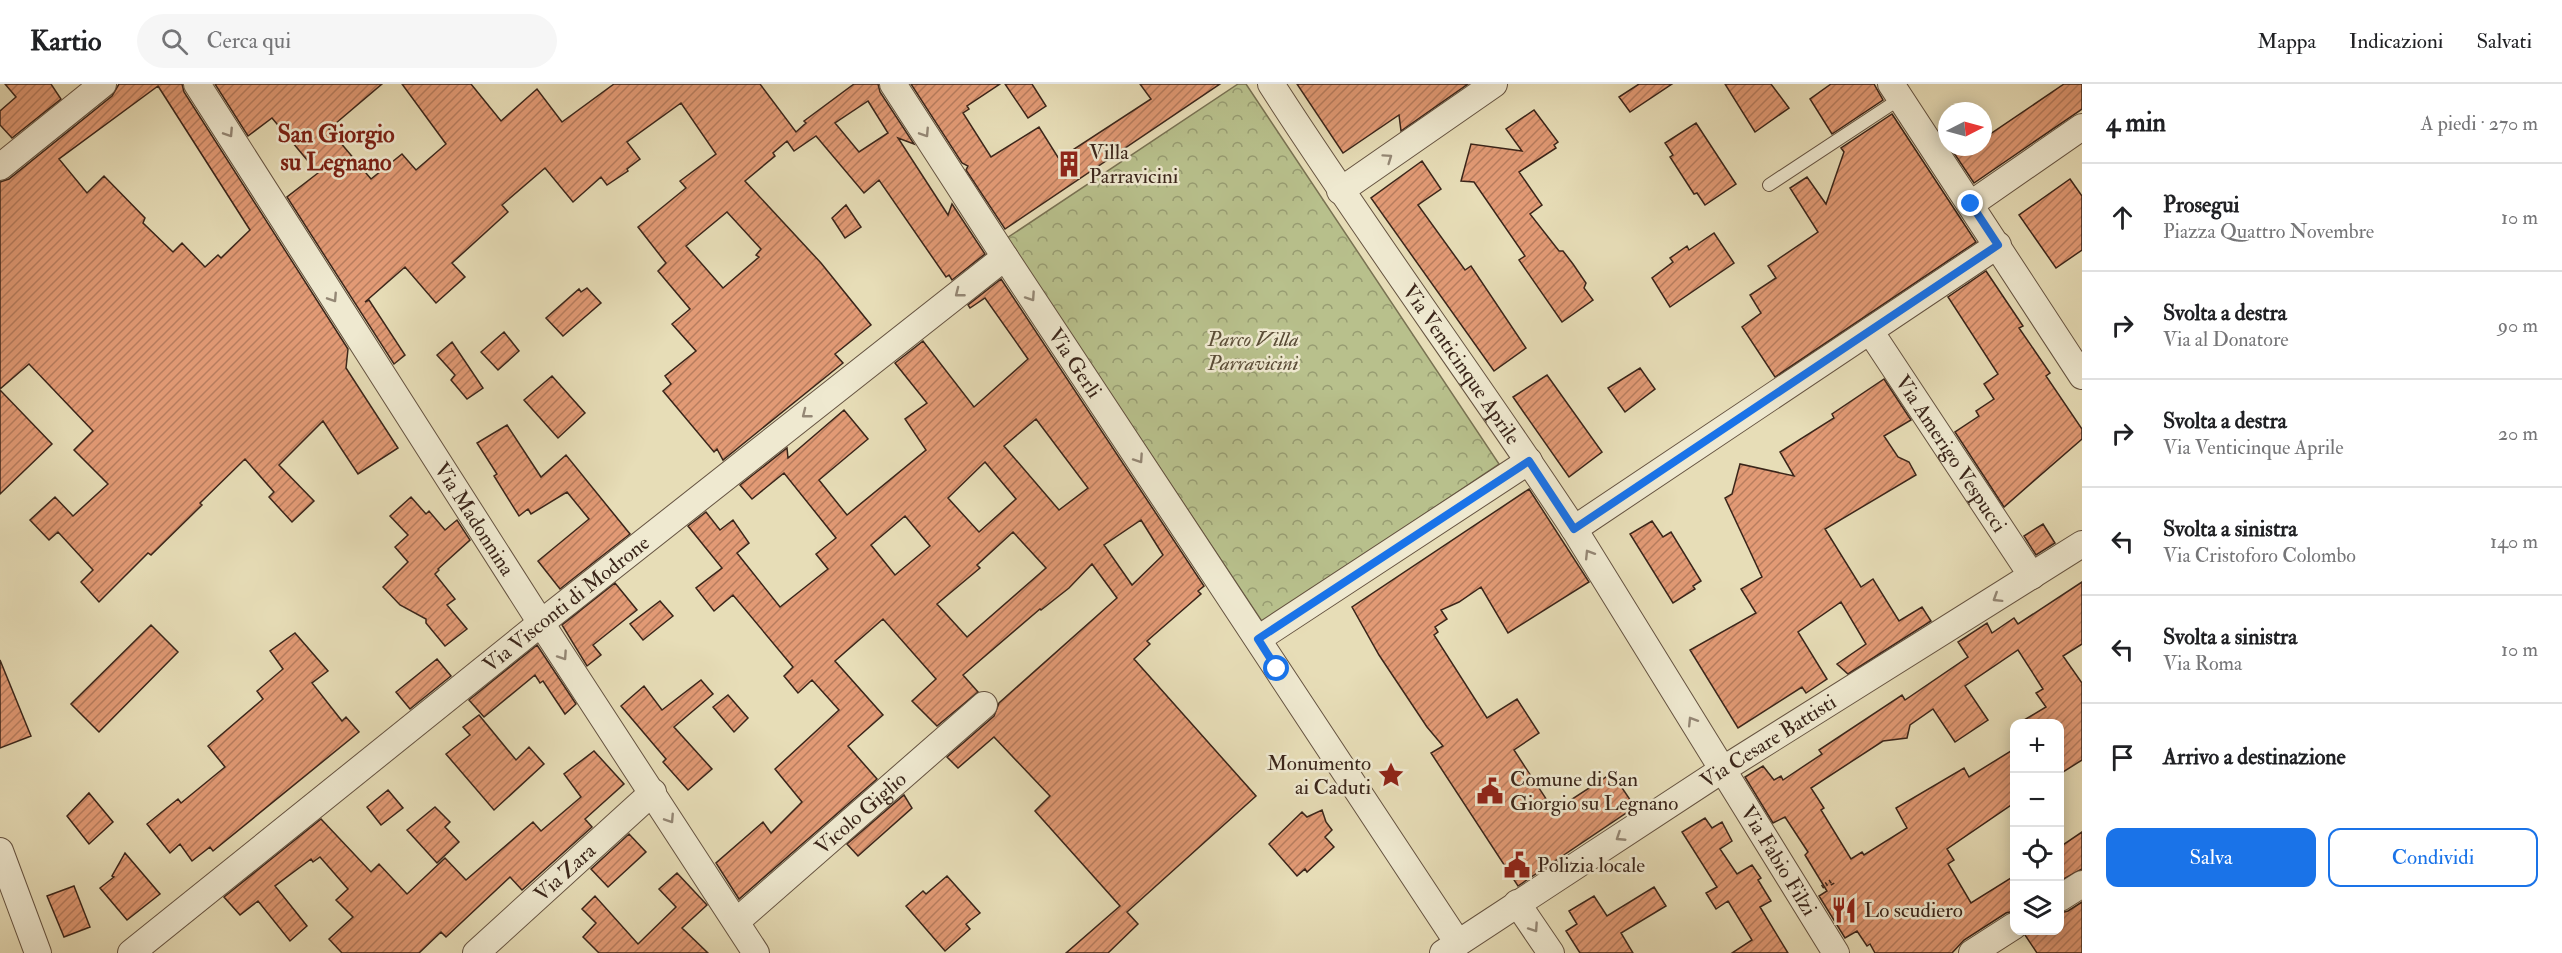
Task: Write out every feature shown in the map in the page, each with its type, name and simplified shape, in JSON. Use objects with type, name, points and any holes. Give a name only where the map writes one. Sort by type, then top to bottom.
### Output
[{"type":"street","points":[[0,167],[103,84]]},
{"type":"street","name":"Via Madonnina","points":[[197,84],[541,623],[756,953]]},
{"type":"street","name":"Via Gerli","points":[[893,84],[1258,639],[1451,948]]},
{"type":"street","name":"Via Venticinque Aprile","points":[[1271,84],[1340,191],[1574,529],[1722,770]]},
{"type":"street","points":[[1340,191],[1494,84]]},
{"type":"street","points":[[1896,91],[2082,375]]},
{"type":"street","points":[[1971,204],[2082,126]]},
{"type":"street","points":[[1574,529],[1998,245]]},
{"type":"street","name":"Via Visconti di Modrone","points":[[131,953],[541,623],[1005,257]]},
{"type":"street","name":"Via Amerigo Vespucci","points":[[1870,331],[2032,576]]},
{"type":"street","points":[[1258,639],[1529,461]]},
{"type":"street","name":"Via Cesare Battisti","points":[[1451,948],[1722,770],[2082,544]]},
{"type":"street","name":"Vicolo Giglio","points":[[736,921],[984,705]]},
{"type":"street","name":"Via Fabio Filzi","points":[[1722,770],[1836,953]]},
{"type":"street","name":"Via Zara","points":[[476,953],[653,792]]},
{"type":"street","points":[[0,851],[38,953]]},
{"type":"street","points":[[2064,895],[2082,884]]},
{"type":"street","points":[[1517,903],[1551,953]]},
{"type":"street","points":[[1972,953],[2010,929]]},
{"type":"lane","points":[[1769,185],[1896,91]]},
{"type":"green space","name":"Parco Villa Parravicini","points":[[1238,84],[1246,84],[1499,464],[1263,623],[1007,238]]},
{"type":"building","points":[[5,84],[51,84],[61,99],[12,138],[0,125],[0,111],[16,97]]},
{"type":"building","points":[[119,84],[182,84],[184,92],[348,349],[346,368],[398,448],[358,474],[323,421],[279,465],[314,501],[292,522],[269,497],[274,492],[245,459],[151,555],[148,553],[99,602],[81,582],[93,570],[58,532],[49,540],[30,520],[55,497],[73,516],[108,484],[74,450],[93,431],[29,364],[0,389],[0,182],[9,179],[112,96]],"holes":[[[158,86],[250,230],[221,258],[218,255],[205,267],[182,243],[173,252],[143,223],[145,218],[104,176],[87,193],[59,159]]]},
{"type":"building","points":[[215,84],[382,84],[329,129],[371,179],[402,154],[416,170],[446,144],[402,84],[471,84],[501,121],[537,89],[562,122],[614,84],[760,84],[796,132],[806,123],[804,121],[854,84],[878,84],[880,92],[914,144],[898,138],[948,215],[952,204],[985,254],[952,280],[949,275],[946,277],[879,180],[864,193],[816,136],[794,151],[787,141],[773,153],[775,156],[745,181],[821,263],[871,325],[835,354],[843,363],[723,460],[717,449],[714,452],[663,391],[671,384],[665,376],[696,351],[672,324],[690,309],[658,271],[666,263],[638,227],[686,188],[680,181],[716,154],[681,103],[627,142],[640,159],[627,169],[628,171],[607,185],[601,177],[573,202],[545,168],[502,205],[508,212],[452,263],[465,277],[436,303],[405,267],[365,302],[369,300],[405,355],[394,364],[287,197],[318,173],[272,118],[248,136]],"holes":[[[868,101],[888,133],[859,152],[835,123]],[[727,212],[761,249],[756,255],[759,257],[723,288],[686,246]]]},
{"type":"building","name":"Villa Parravicini","points":[[911,84],[1000,84],[967,106],[969,109],[963,113],[991,157],[1039,127],[1059,159],[1151,99],[1140,84],[1220,84],[1005,229],[966,170],[968,166],[962,163]]},
{"type":"building","name":"Villa Parravicini","points":[[1005,84],[1032,84],[1046,106],[1028,118]]},
{"type":"building","points":[[1297,84],[1468,84],[1401,131],[1399,115],[1343,153]]},
{"type":"building","points":[[1639,84],[1672,84],[1630,112],[1619,97]]},
{"type":"building","points":[[1725,84],[1771,84],[1789,108],[1755,132]]},
{"type":"building","points":[[1831,84],[1874,84],[1883,100],[1832,134],[1810,99]]},
{"type":"building","points":[[2064,84],[2082,84],[2082,109],[1974,183],[1956,156],[1992,156],[1992,133]]},
{"type":"building","points":[[1534,110],[1558,142],[1554,145],[1556,148],[1519,172],[1542,205],[1530,214],[1559,251],[1563,251],[1573,264],[1586,283],[1584,288],[1593,300],[1562,322],[1519,260],[1525,256],[1474,182],[1461,181],[1471,144],[1522,151],[1506,129]]},
{"type":"building","points":[[1892,114],[1976,242],[1775,377],[1742,327],[1761,313],[1750,295],[1776,278],[1768,266],[1818,232],[1790,188],[1807,177],[1826,204],[1844,152],[1841,148]]},
{"type":"building","points":[[1696,123],[1736,184],[1705,205],[1697,193],[1694,194],[1670,157],[1673,155],[1665,143]]},
{"type":"building","points":[[1422,161],[1441,189],[1418,205],[1465,270],[1471,266],[1526,348],[1494,371],[1371,198]]},
{"type":"building","points":[[2070,179],[2082,196],[2082,250],[2056,268],[2019,215]]},
{"type":"building","points":[[846,205],[861,227],[845,238],[832,218]]},
{"type":"building","points":[[1714,233],[1734,263],[1670,307],[1652,278],[1673,262],[1670,258],[1687,246],[1689,250]]},
{"type":"building","points":[[1986,271],[2023,326],[2019,328],[2050,373],[2046,376],[2082,429],[2082,439],[2004,507],[1955,432],[1979,416],[1976,411],[1994,399],[1984,384],[1998,374],[1948,297]]},
{"type":"building","points":[[1001,279],[1204,586],[1198,591],[1201,594],[1147,641],[1150,644],[1134,659],[1256,796],[1127,912],[1138,924],[1108,953],[1066,953],[1120,906],[1035,811],[1050,796],[994,737],[958,768],[947,757],[994,716],[999,703],[1117,598],[1092,564],[1069,588],[1040,609],[963,675],[978,692],[937,726],[912,701],[936,679],[883,619],[835,661],[883,715],[848,746],[877,779],[739,899],[716,863],[763,822],[771,833],[802,802],[775,769],[839,710],[812,680],[798,693],[784,676],[793,667],[733,595],[714,611],[696,588],[722,568],[688,526],[706,512],[720,530],[733,520],[749,543],[737,553],[780,607],[828,569],[816,554],[836,538],[784,473],[752,499],[740,485],[787,448],[788,458],[844,410],[868,439],[819,480],[847,515],[926,450],[905,419],[927,403],[895,363],[923,341],[974,407],[1028,359],[985,298],[970,308],[968,305]],"holes":[[[1036,419],[1088,488],[1059,510],[1004,446]],[[985,462],[1016,499],[979,532],[948,498]],[[905,516],[930,546],[895,575],[871,545]],[[1141,520],[1163,555],[1132,585],[1104,545]],[[1013,532],[1046,568],[967,637],[937,604],[980,568],[977,565]]]},
{"type":"building","points":[[587,288],[601,303],[563,336],[546,318],[579,289],[581,292]]},
{"type":"building","points":[[504,332],[519,351],[498,370],[481,352]]},
{"type":"building","points":[[452,342],[483,388],[467,399],[451,380],[455,375],[437,355]]},
{"type":"building","points":[[1640,368],[1655,389],[1625,412],[1608,388]]},
{"type":"building","points":[[1547,375],[1602,452],[1569,477],[1513,397]]},
{"type":"building","points":[[552,376],[585,413],[558,438],[524,400]]},
{"type":"building","points":[[1884,379],[1911,420],[1884,436],[1898,457],[1909,462],[1916,475],[1825,529],[1861,587],[1873,579],[1899,621],[1922,607],[1931,621],[1848,674],[1837,664],[1866,644],[1841,602],[1798,632],[1827,679],[1806,693],[1802,687],[1738,728],[1690,650],[1756,613],[1741,589],[1762,577],[1725,498],[1732,494],[1740,464],[1794,476],[1780,452],[1834,418],[1832,414]]},
{"type":"building","points":[[0,390],[52,444],[0,494]]},
{"type":"building","points":[[507,425],[541,477],[566,455],[630,534],[560,589],[538,561],[589,519],[567,492],[531,514],[528,509],[519,516],[494,476],[497,474],[477,443]]},
{"type":"building","points":[[1529,489],[1589,582],[1508,633],[1481,587],[1459,602],[1441,610],[1447,619],[1435,627],[1438,632],[1434,635],[1487,718],[1517,699],[1539,733],[1514,750],[1554,811],[1612,773],[1635,807],[1518,886],[1431,753],[1443,746],[1427,727],[1379,655],[1352,607]]},
{"type":"building","points":[[411,497],[426,514],[429,511],[445,530],[457,520],[470,540],[435,574],[455,599],[447,605],[467,629],[445,646],[426,623],[426,619],[400,605],[383,587],[408,562],[395,547],[408,535],[390,516]]},
{"type":"building","points":[[1652,521],[1663,537],[1671,532],[1701,581],[1693,586],[1695,589],[1673,603],[1630,534]]},
{"type":"building","points":[[2043,524],[2055,543],[2036,555],[2024,536]]},
{"type":"building","points":[[2082,582],[2082,644],[2063,656],[2082,683],[2082,760],[2064,771],[2064,719],[2026,719],[2046,707],[2036,693],[2043,689],[2018,650],[1965,686],[1988,720],[1955,742],[1933,709],[1910,725],[1907,738],[1883,741],[1811,788],[1824,808],[1821,810],[1851,859],[1862,852],[1864,855],[1907,828],[1896,808],[1964,768],[1969,777],[2010,751],[2010,806],[1947,849],[1954,860],[1948,864],[1971,903],[2010,879],[2010,912],[1964,940],[1952,953],[1875,953],[1870,944],[1867,946],[1857,931],[1845,938],[1819,896],[1827,891],[1805,855],[1808,852],[1785,817],[1773,823],[1745,777],[1763,766],[1774,780],[1781,776],[1783,780],[1822,754],[1819,750],[1902,695],[1905,700],[1968,657],[1958,642],[1987,623],[1992,633],[2014,618],[2018,624]]},
{"type":"building","points":[[615,583],[637,610],[593,645],[601,655],[587,666],[562,625]]},
{"type":"building","points":[[660,601],[673,616],[643,640],[630,624]]},
{"type":"building","points":[[151,625],[178,652],[99,732],[71,704]]},
{"type":"building","points":[[295,633],[328,671],[312,683],[342,721],[346,717],[359,732],[213,851],[210,847],[192,861],[180,844],[170,853],[147,824],[178,799],[181,803],[225,767],[208,746],[263,699],[257,691],[283,669],[270,651]]},
{"type":"building","points":[[537,645],[576,704],[565,714],[543,681],[540,683],[535,675],[484,717],[469,700]]},
{"type":"building","points":[[437,659],[451,676],[410,709],[396,692]]},
{"type":"building","points":[[0,660],[31,736],[0,748]]},
{"type":"building","points":[[701,680],[713,694],[674,727],[712,769],[688,790],[663,762],[666,759],[621,706],[644,686],[662,710]]},
{"type":"building","points":[[728,695],[748,718],[734,732],[713,707]]},
{"type":"building","points":[[479,715],[516,760],[529,747],[544,764],[494,810],[446,754],[470,735],[463,727]]},
{"type":"building","points":[[594,751],[624,784],[585,819],[592,827],[522,890],[510,877],[446,937],[441,932],[419,953],[342,953],[329,939],[353,917],[336,900],[348,889],[320,857],[313,862],[311,859],[275,886],[307,926],[290,941],[258,901],[240,915],[224,897],[321,819],[371,872],[379,864],[407,894],[445,858],[466,880],[533,822],[541,831],[581,797],[564,774]]},
{"type":"building","points":[[388,790],[403,808],[381,825],[367,807]]},
{"type":"building","points":[[89,793],[113,822],[89,844],[67,816]]},
{"type":"building","points":[[904,795],[912,808],[858,856],[847,844]]},
{"type":"building","points":[[435,807],[450,822],[445,827],[459,842],[437,863],[407,830]]},
{"type":"building","points":[[1322,810],[1332,830],[1325,837],[1334,847],[1307,872],[1305,869],[1297,876],[1269,844],[1302,812],[1307,817]]},
{"type":"building","points":[[1705,818],[1712,828],[1722,822],[1732,841],[1720,849],[1737,874],[1752,865],[1761,878],[1758,880],[1771,901],[1760,907],[1788,953],[1732,953],[1752,940],[1728,901],[1716,909],[1706,893],[1717,887],[1682,832]]},
{"type":"building","points":[[2082,832],[2082,869],[2064,879],[2064,844]]},
{"type":"building","points":[[629,834],[646,852],[608,887],[591,869]]},
{"type":"building","points":[[125,853],[160,894],[127,920],[100,888],[114,877],[112,876]]},
{"type":"building","points":[[677,873],[707,905],[682,928],[708,953],[599,953],[583,937],[596,923],[582,909],[595,896],[638,944],[676,907],[659,889]]},
{"type":"building","points":[[947,876],[980,913],[966,924],[970,929],[945,951],[906,906],[923,891],[926,894]]},
{"type":"building","points":[[74,886],[90,927],[64,937],[47,896]]},
{"type":"building","points":[[1654,887],[1666,906],[1621,933],[1633,953],[1580,953],[1566,931],[1577,924],[1569,911],[1594,896],[1607,916]]},
{"type":"building","points":[[2082,902],[2082,953],[2037,953],[2025,935],[2064,935],[2064,912]]},
{"type":"place","name":"Villa Parravicini","points":[[1069,164]]},
{"type":"place","name":"Monumento ai Caduti","points":[[1391,775]]},
{"type":"place","name":"Comune di San Giorgio su Legnano","points":[[1490,791]]},
{"type":"place","name":"Polizia locale","points":[[1517,865]]},
{"type":"place","name":"Lo scudiero","points":[[1844,910]]},
{"type":"district","name":"San Giorgio su Legnano","points":[[336,148]]},
{"type":"route","points":[[1277,669],[1258,639],[1529,461],[1574,529],[1998,245],[1971,204]]}]
